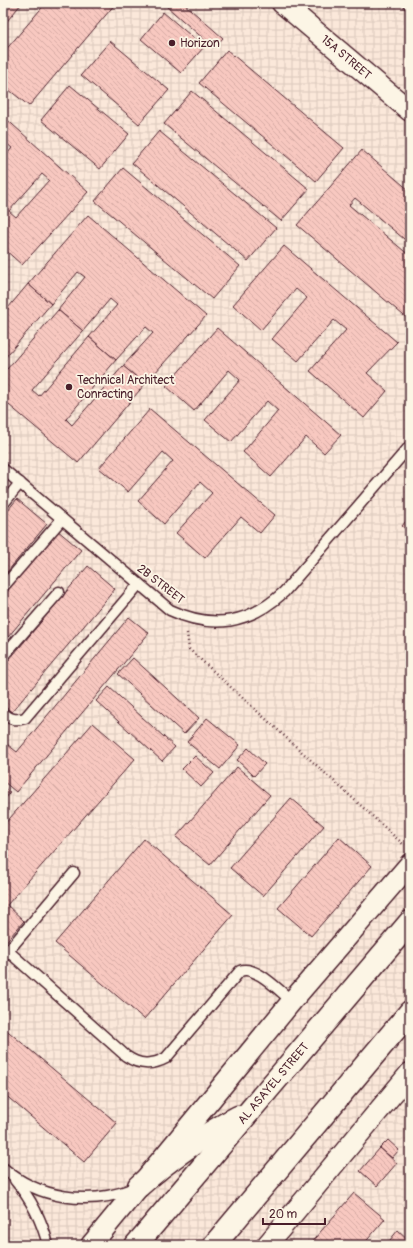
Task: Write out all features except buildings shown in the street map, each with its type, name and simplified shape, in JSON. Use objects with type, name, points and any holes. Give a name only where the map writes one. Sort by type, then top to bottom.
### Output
[{"type":"main road","name":"AL ASAYEL STREET","points":[[136,1245],[410,922]]},
{"type":"main road","points":[[214,1245],[410,1012]]},
{"type":"main road","points":[[139,1186],[174,1156],[198,1139],[250,1111]]},
{"type":"street","name":"15A STREET","points":[[282,3],[410,111]]},
{"type":"street","points":[[91,1245],[292,1001],[407,855]]},
{"type":"street","points":[[267,1245],[410,1073]]},
{"type":"lane","name":"2B STREET","points":[[3,468],[170,610],[184,617],[215,622],[230,621],[245,617],[272,603],[284,592],[410,446]]},
{"type":"lane","points":[[3,504],[20,483]]},
{"type":"lane","points":[[3,587],[62,518]]},
{"type":"lane","points":[[3,713],[11,719],[25,718],[139,584]]},
{"type":"lane","points":[[3,656],[59,592]]},
{"type":"lane","points":[[74,873],[6,954],[126,1056],[141,1064],[150,1064],[166,1058],[240,971],[245,969],[255,972],[292,1001]]},
{"type":"lane","points":[[6,1171],[38,1190],[72,1198],[106,1197],[139,1186]]},
{"type":"lane","points":[[6,1171],[31,1202],[40,1218],[48,1245]]},
{"type":"path","points":[[184,617],[189,648],[407,855]]},
{"type":"shaded area","points":[[3,3],[410,3],[410,1245],[3,1245]]},
{"type":"place","name":"Horizon","points":[[172,43]]},
{"type":"place","name":"Technical Architect Conracting","points":[[69,387]]}]
